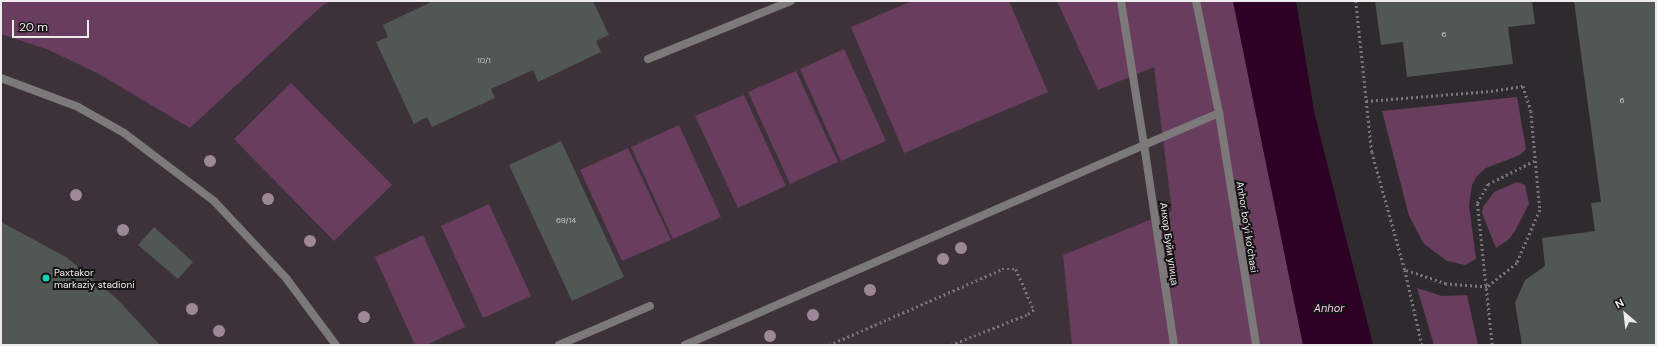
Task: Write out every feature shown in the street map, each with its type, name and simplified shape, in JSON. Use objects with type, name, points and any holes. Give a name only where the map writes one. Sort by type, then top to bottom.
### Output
[{"type":"street","points":[[648,59],[791,1]]},
{"type":"street","name":"Анхор Буйи улица","points":[[1121,1],[1174,345]]},
{"type":"street","name":"Anhor bo‘yi ko‘chasi","points":[[1196,1],[1218,113],[1256,345]]},
{"type":"street","points":[[1,78],[78,107],[124,133],[214,201],[286,278],[336,345]]},
{"type":"street","points":[[686,345],[1218,113]]},
{"type":"street","points":[[559,345],[650,306]]},
{"type":"path","points":[[1356,1],[1372,152],[1405,270],[1422,345]]},
{"type":"path","points":[[1366,101],[1523,86],[1531,111],[1540,210],[1516,263],[1487,287],[1446,284],[1405,270]]},
{"type":"path","points":[[1492,345],[1477,203],[1488,184],[1536,160]]},
{"type":"path","points":[[829,345],[1002,269],[1016,269],[1034,310],[1027,315],[952,345]]},
{"type":"shaded area","points":[[1,1],[1263,1],[1334,345],[1,345]]},
{"type":"shaded area","points":[[1,1],[331,1],[323,5],[190,128],[99,74],[49,50],[1,34]]},
{"type":"shaded area","points":[[912,1],[1009,1],[1048,92],[904,153],[851,27]]},
{"type":"shaded area","points":[[1057,1],[1233,1],[1303,345],[1072,345],[1063,255],[1172,211],[1154,67],[1098,90]]},
{"type":"shaded area","points":[[844,49],[886,141],[841,161],[800,69]]},
{"type":"shaded area","points":[[796,71],[838,162],[790,184],[748,92]]},
{"type":"shaded area","points":[[291,83],[392,185],[334,241],[234,139]]},
{"type":"shaded area","points":[[744,95],[786,186],[738,208],[695,116]]},
{"type":"shaded area","points":[[1517,97],[1526,149],[1520,155],[1486,168],[1477,176],[1472,185],[1469,205],[1476,259],[1465,265],[1447,261],[1424,244],[1409,216],[1382,111]]},
{"type":"shaded area","points":[[679,125],[721,217],[673,239],[631,147]]},
{"type":"shaded area","points":[[628,148],[671,240],[622,261],[580,170]]},
{"type":"shaded area","points":[[1517,182],[1525,185],[1529,204],[1515,231],[1508,240],[1496,248],[1482,213],[1483,207],[1494,192]]},
{"type":"shaded area","points":[[489,204],[531,296],[483,318],[441,226]]},
{"type":"shaded area","points":[[423,235],[465,327],[426,345],[415,345],[375,257]]},
{"type":"shaded area","points":[[1417,288],[1442,296],[1467,295],[1478,345],[1434,345]]},
{"type":"water","name":"Anhor","points":[[1233,1],[1296,1],[1314,111],[1373,345],[1303,345]]},
{"type":"building","points":[[433,1],[593,1],[609,35],[596,41],[601,52],[538,82],[533,70],[491,89],[495,98],[432,127],[427,117],[414,124],[376,42],[388,37],[383,25]]},
{"type":"building","points":[[1375,1],[1532,1],[1535,24],[1508,27],[1513,64],[1407,77],[1403,42],[1381,45]]},
{"type":"building","points":[[1574,1],[1656,1],[1656,345],[1522,345],[1515,303],[1525,280],[1545,266],[1542,238],[1595,231],[1591,203],[1601,202]]},
{"type":"building","points":[[561,141],[624,277],[572,301],[509,165]]},
{"type":"building","name":"Paxtakor markaziy stadioni","points":[[1,222],[66,257],[116,298],[160,345],[1,345]]},
{"type":"building","points":[[154,227],[193,262],[178,279],[138,245]]},
{"type":"place","name":"Paxtakor markaziy stadioni","points":[[46,278]]}]
